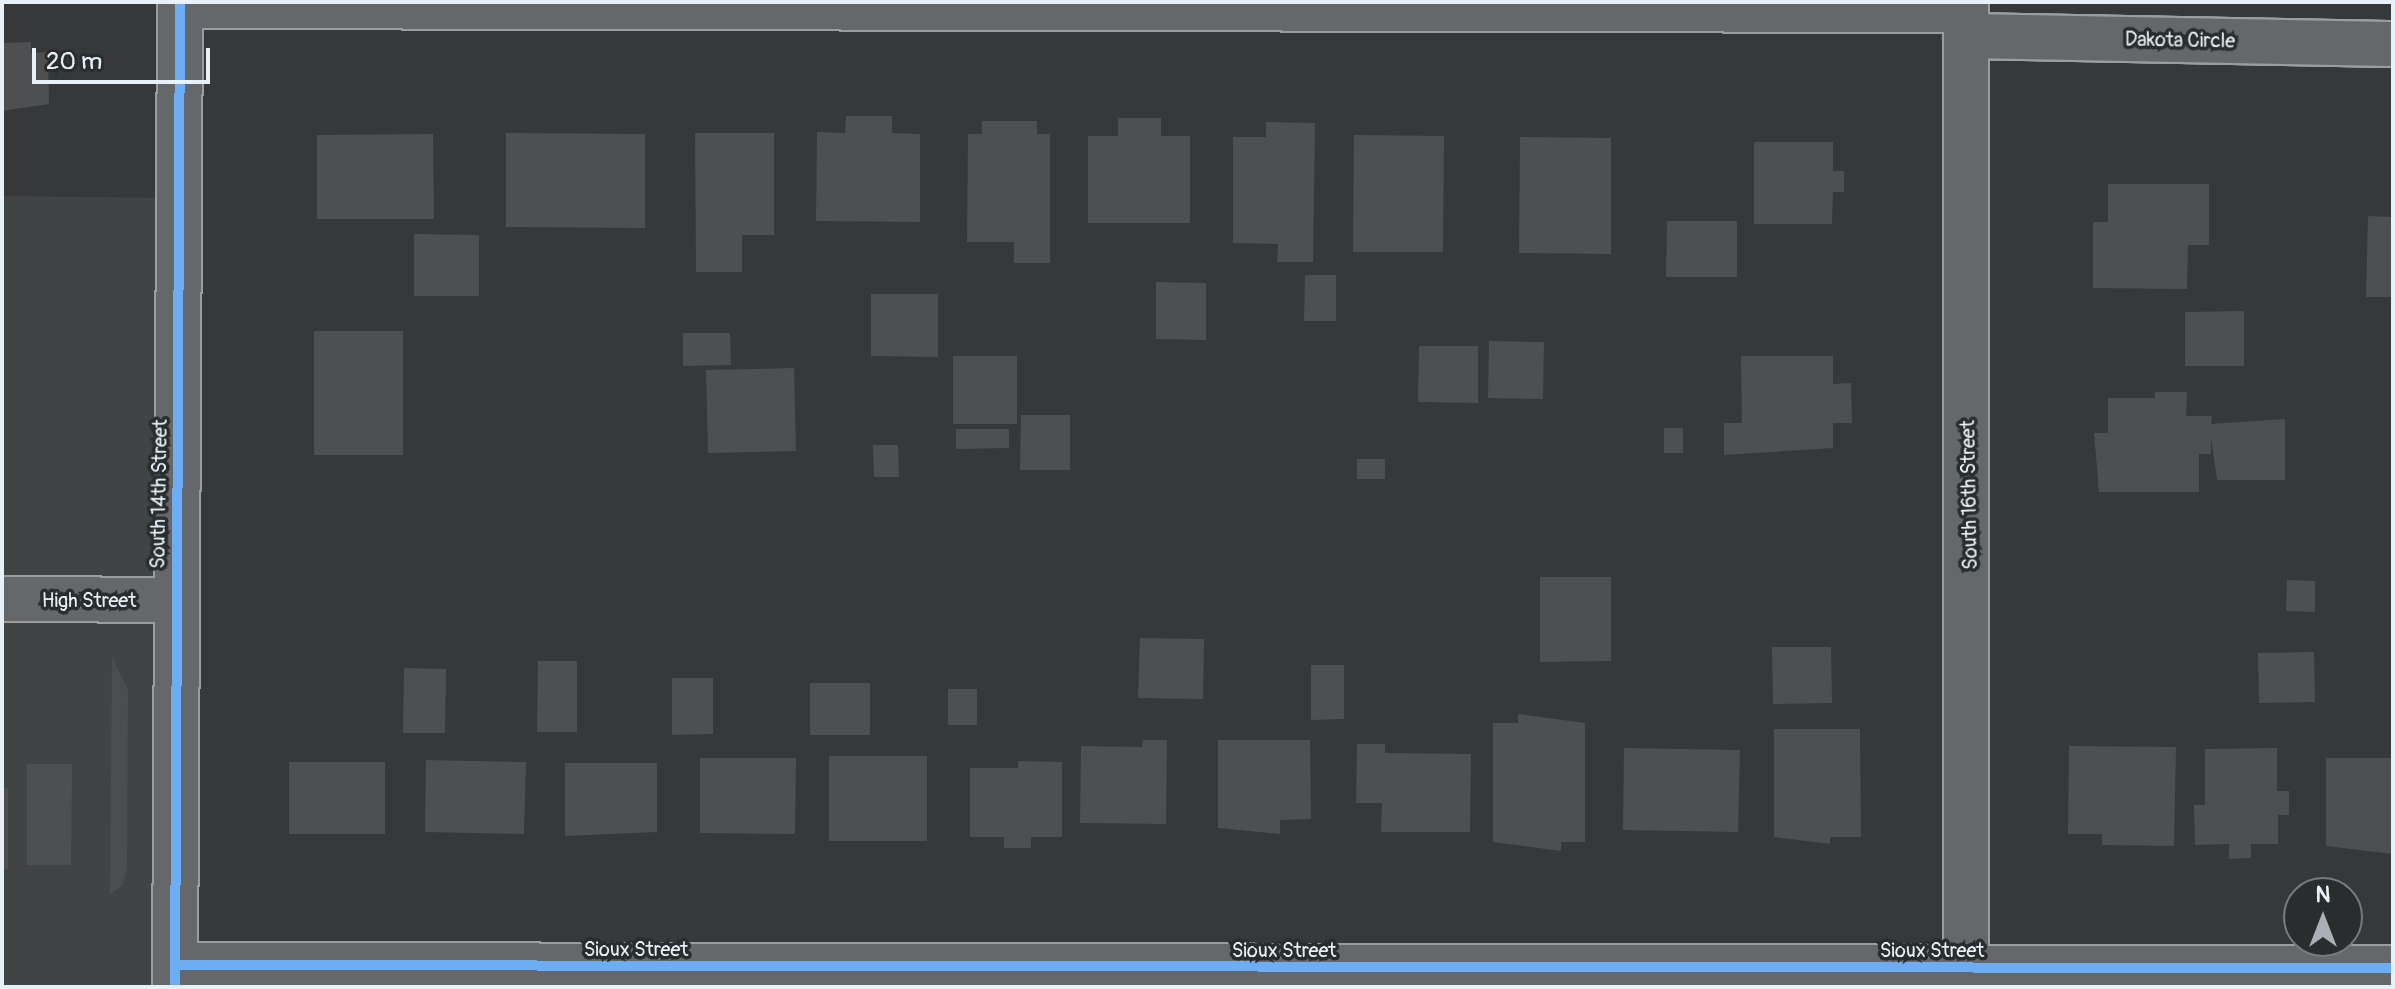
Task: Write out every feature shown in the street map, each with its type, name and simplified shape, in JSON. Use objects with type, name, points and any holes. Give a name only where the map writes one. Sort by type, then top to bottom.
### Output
[{"type":"street","name":"Dakota Circle","points":[[180,4],[1966,16],[2393,44]]},
{"type":"street","name":"South 14th Street","points":[[175,976],[180,4]]},
{"type":"street","name":"South 16th Street","points":[[1966,16],[1966,977]]},
{"type":"street","name":"High Street","points":[[2,599],[176,600]]},
{"type":"street","name":"Sioux Street","points":[[175,976],[1966,977],[2393,968]]},
{"type":"shaded area","points":[[2,196],[179,198],[175,987],[2,987]]},
{"type":"shaded area","points":[[112,657],[128,690],[127,867],[123,885],[110,895]]},
{"type":"building","points":[[31,42],[31,53],[48,52],[49,104],[2,111],[2,43]]},
{"type":"building","points":[[846,116],[892,116],[892,133],[920,134],[920,222],[816,221],[817,132],[845,133]]},
{"type":"building","points":[[1118,118],[1161,118],[1161,136],[1190,136],[1190,223],[1088,223],[1088,136],[1118,136]]},
{"type":"building","points":[[982,121],[1037,121],[1037,134],[1050,134],[1050,263],[1014,263],[1014,242],[967,242],[968,134],[982,134]]},
{"type":"building","points":[[1266,122],[1315,123],[1313,262],[1277,262],[1278,244],[1233,243],[1233,137],[1266,137]]},
{"type":"building","points":[[506,133],[645,134],[645,228],[506,227]]},
{"type":"building","points":[[695,133],[774,133],[774,235],[742,235],[742,272],[696,272]]},
{"type":"building","points":[[433,134],[434,219],[317,219],[317,135]]},
{"type":"building","points":[[1354,135],[1444,136],[1443,252],[1353,252]]},
{"type":"building","points":[[1520,137],[1611,138],[1611,254],[1519,253]]},
{"type":"building","points":[[1754,142],[1833,142],[1833,171],[1844,171],[1844,192],[1833,192],[1832,224],[1754,224]]},
{"type":"building","points":[[2108,184],[2209,184],[2209,245],[2188,245],[2187,289],[2093,288],[2093,222],[2108,222]]},
{"type":"building","points":[[2368,216],[2393,217],[2393,297],[2366,297]]},
{"type":"building","points":[[1667,221],[1737,221],[1737,277],[1666,277]]},
{"type":"building","points":[[414,234],[479,235],[479,296],[414,296]]},
{"type":"building","points":[[1305,275],[1336,275],[1336,321],[1304,321]]},
{"type":"building","points":[[1156,282],[1206,283],[1206,340],[1156,339]]},
{"type":"building","points":[[871,294],[938,294],[938,357],[871,356]]},
{"type":"building","points":[[2244,311],[2244,366],[2185,366],[2185,312]]},
{"type":"building","points":[[314,331],[403,331],[403,455],[314,455]]},
{"type":"building","points":[[683,333],[730,333],[731,365],[683,366]]},
{"type":"building","points":[[1489,341],[1544,342],[1543,399],[1488,398]]},
{"type":"building","points":[[1419,346],[1478,346],[1478,403],[1418,402]]},
{"type":"building","points":[[953,356],[1017,356],[1017,424],[953,424]]},
{"type":"building","points":[[1741,356],[1833,356],[1833,384],[1851,383],[1852,423],[1833,423],[1833,448],[1724,455],[1724,423],[1742,423]]},
{"type":"building","points":[[794,368],[796,451],[708,453],[706,370]]},
{"type":"building","points":[[2155,392],[2187,392],[2186,416],[2212,416],[2211,424],[2285,419],[2285,480],[2217,480],[2211,437],[2211,454],[2199,454],[2199,492],[2099,492],[2094,433],[2108,433],[2108,398],[2155,398]]},
{"type":"building","points":[[1021,415],[1070,415],[1070,470],[1020,470]]},
{"type":"building","points":[[1664,428],[1683,428],[1683,453],[1664,453]]},
{"type":"building","points":[[956,429],[1009,429],[1009,448],[956,449]]},
{"type":"building","points":[[873,445],[898,445],[899,477],[874,477]]},
{"type":"building","points":[[1357,459],[1385,459],[1385,479],[1357,479]]},
{"type":"building","points":[[1540,577],[1611,577],[1611,661],[1540,662]]},
{"type":"building","points":[[2287,580],[2315,581],[2315,612],[2286,611]]},
{"type":"building","points":[[1140,638],[1204,639],[1203,699],[1138,698]]},
{"type":"building","points":[[1772,647],[1831,647],[1832,703],[1773,704]]},
{"type":"building","points":[[2314,652],[2315,702],[2259,703],[2258,653]]},
{"type":"building","points":[[538,661],[577,661],[577,732],[537,732]]},
{"type":"building","points":[[1311,665],[1344,665],[1344,719],[1311,720]]},
{"type":"building","points":[[404,668],[446,669],[445,733],[403,733]]},
{"type":"building","points":[[672,678],[713,678],[713,734],[672,735]]},
{"type":"building","points":[[810,683],[870,683],[870,735],[810,735]]},
{"type":"building","points":[[948,689],[977,689],[977,725],[948,725]]},
{"type":"building","points":[[1518,714],[1585,723],[1585,842],[1561,842],[1561,851],[1493,842],[1493,723],[1518,723]]},
{"type":"building","points":[[1774,729],[1860,729],[1861,837],[1830,837],[1830,844],[1774,837]]},
{"type":"building","points":[[1143,740],[1167,740],[1166,824],[1080,823],[1081,746],[1142,747]]},
{"type":"building","points":[[1218,740],[1310,740],[1311,819],[1280,820],[1280,834],[1218,828]]},
{"type":"building","points":[[1357,744],[1385,744],[1385,753],[1471,754],[1470,832],[1381,832],[1382,803],[1356,803]]},
{"type":"building","points":[[2069,746],[2176,747],[2174,846],[2102,845],[2102,834],[2068,834]]},
{"type":"building","points":[[1624,748],[1740,750],[1738,832],[1623,830]]},
{"type":"building","points":[[2277,748],[2277,791],[2289,791],[2289,815],[2278,815],[2278,844],[2251,844],[2251,858],[2229,859],[2229,844],[2195,845],[2194,805],[2205,805],[2205,749]]},
{"type":"building","points":[[829,756],[927,756],[927,841],[829,841]]},
{"type":"building","points":[[700,758],[796,758],[795,834],[700,833]]},
{"type":"building","points":[[2326,758],[2393,758],[2393,854],[2326,846]]},
{"type":"building","points":[[426,760],[526,762],[524,834],[425,832]]},
{"type":"building","points":[[1018,761],[1062,762],[1062,837],[1031,837],[1031,848],[1004,848],[1004,837],[970,837],[970,768],[1018,768]]},
{"type":"building","points":[[289,762],[385,762],[385,834],[289,834]]},
{"type":"building","points":[[565,763],[657,763],[657,832],[565,836]]},
{"type":"building","points":[[27,764],[72,764],[71,865],[27,865]]},
{"type":"building","points":[[2,788],[8,788],[8,869],[2,869]]},
{"type":"cycle path","points":[[175,987],[180,2]]},
{"type":"cycle path","points":[[175,965],[2393,968]]}]
